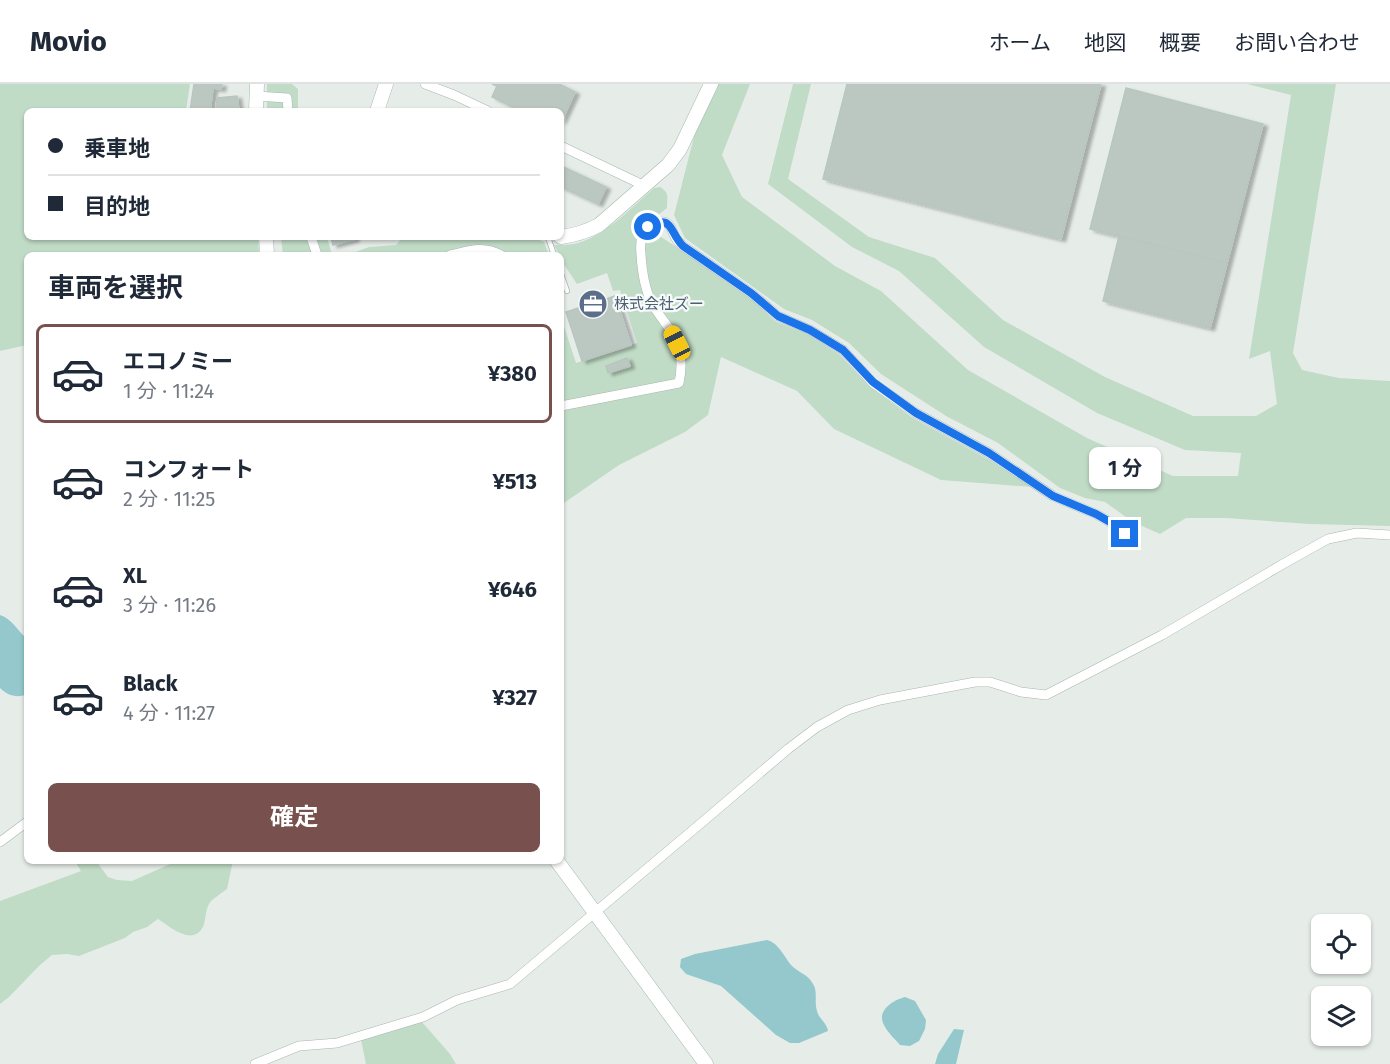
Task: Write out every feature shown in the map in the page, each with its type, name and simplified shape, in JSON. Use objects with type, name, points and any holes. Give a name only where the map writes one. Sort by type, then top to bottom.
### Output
[{"type":"street","points":[[378,108],[386,84]]},
{"type":"street","points":[[425,84],[482,108]]},
{"type":"street","points":[[564,237],[587,232],[599,225],[668,165],[680,149],[711,84]]},
{"type":"street","points":[[256,108],[257,90],[287,98],[288,108]]},
{"type":"street","points":[[564,147],[645,186]]},
{"type":"street","points":[[564,405],[680,383],[681,358],[677,343],[652,304],[645,286],[641,263],[640,247],[643,234],[648,227],[664,222],[670,225],[676,240],[683,246],[751,293],[778,316],[810,330],[843,350],[873,382],[916,413],[989,453],[1053,496],[1096,514],[1125,534]]},
{"type":"street","points":[[462,252],[475,249],[494,252]]},
{"type":"street","points":[[255,1064],[299,1046],[337,1043],[423,1017],[457,1000],[510,984],[788,749],[818,727],[848,710],[880,700],[975,682],[990,682],[1021,692],[1046,695],[1162,635],[1328,539],[1357,533],[1390,535]]},
{"type":"street","points":[[0,842],[24,824]]},
{"type":"street","points":[[559,864],[706,1064]]},
{"type":"lane","points":[[564,282],[567,291]]},
{"type":"green space","points":[[0,84],[190,84],[186,108],[24,108],[24,240],[258,240],[259,252],[24,252],[24,346],[0,351]]},
{"type":"green space","points":[[267,84],[292,84],[298,89],[298,108],[267,108]]},
{"type":"green space","points":[[717,84],[750,84],[722,155],[742,197],[835,266],[881,291],[968,370],[1087,438],[1173,476],[1238,476],[1241,453],[1185,450],[1097,413],[984,347],[899,271],[852,247],[768,184],[793,84],[811,84],[788,179],[869,237],[935,258],[1003,320],[1105,377],[1193,416],[1256,416],[1277,404],[1270,351],[1249,359],[1291,95],[1247,84],[1336,84],[1293,353],[1302,370],[1339,378],[1390,381],[1390,526],[1186,518],[1160,534],[1133,522],[1105,502],[1085,498],[1060,488],[998,443],[946,416],[881,374],[849,343],[812,320],[784,309],[685,238],[674,215],[696,129]]},
{"type":"green space","points":[[660,187],[667,193],[667,208],[648,223],[661,237],[748,296],[775,321],[807,334],[839,354],[869,386],[913,418],[988,459],[1032,487],[941,480],[834,429],[797,391],[721,357],[708,415],[685,432],[619,465],[564,503],[564,326],[576,363],[637,343],[620,290],[613,291],[607,273],[577,284],[564,264],[564,252],[558,252],[554,245],[578,243],[599,234],[654,188]]},
{"type":"green space","points":[[281,240],[328,240],[331,252],[283,252]]},
{"type":"green space","points":[[400,240],[539,240],[544,242],[548,252],[355,252],[369,247],[396,245]]},
{"type":"green space","points":[[77,864],[98,864],[108,877],[132,881],[170,864],[232,864],[227,889],[209,904],[203,927],[198,933],[187,935],[180,933],[158,919],[125,938],[79,956],[52,955],[0,1004],[0,901],[81,871]]},
{"type":"green space","points":[[422,1022],[456,1064],[366,1064],[361,1040]]},
{"type":"water","points":[[0,615],[11,622],[24,636],[24,695],[12,696],[0,688]]},
{"type":"water","points":[[767,940],[775,944],[792,966],[811,981],[815,990],[817,1011],[828,1031],[799,1043],[790,1043],[776,1035],[721,986],[686,974],[680,967],[681,959],[695,954]]},
{"type":"water","points":[[905,997],[915,1001],[926,1020],[925,1029],[919,1041],[910,1046],[900,1045],[882,1020],[887,1007]]},
{"type":"water","points":[[954,1029],[964,1030],[956,1064],[935,1064],[938,1054]]},
{"type":"building","points":[[194,84],[222,84],[221,89],[213,88],[210,108],[190,108]]},
{"type":"building","points":[[492,84],[559,84],[575,92],[564,116],[564,108],[515,108],[492,97],[497,86]]},
{"type":"building","points":[[847,84],[1101,84],[1061,239],[823,179]]},
{"type":"building","points":[[1126,88],[1263,124],[1227,263],[1090,229]]},
{"type":"building","points":[[237,96],[239,108],[216,108],[217,98]]},
{"type":"building","points":[[564,167],[606,187],[598,204],[564,188]]},
{"type":"building","points":[[1119,236],[1227,263],[1210,328],[1103,301]]},
{"type":"building","points":[[332,240],[351,240],[333,245]]},
{"type":"building","points":[[615,296],[631,345],[582,361],[566,312]]},
{"type":"building","points":[[627,358],[630,366],[608,373],[606,366]]},
{"type":"place","name":"株式会社ズー","points":[[593,304]]},
{"type":"route","points":[[648,227],[664,222],[670,225],[676,240],[683,246],[751,293],[778,316],[810,330],[843,350],[873,382],[916,413],[989,453],[1053,496],[1096,514],[1125,534]]}]
